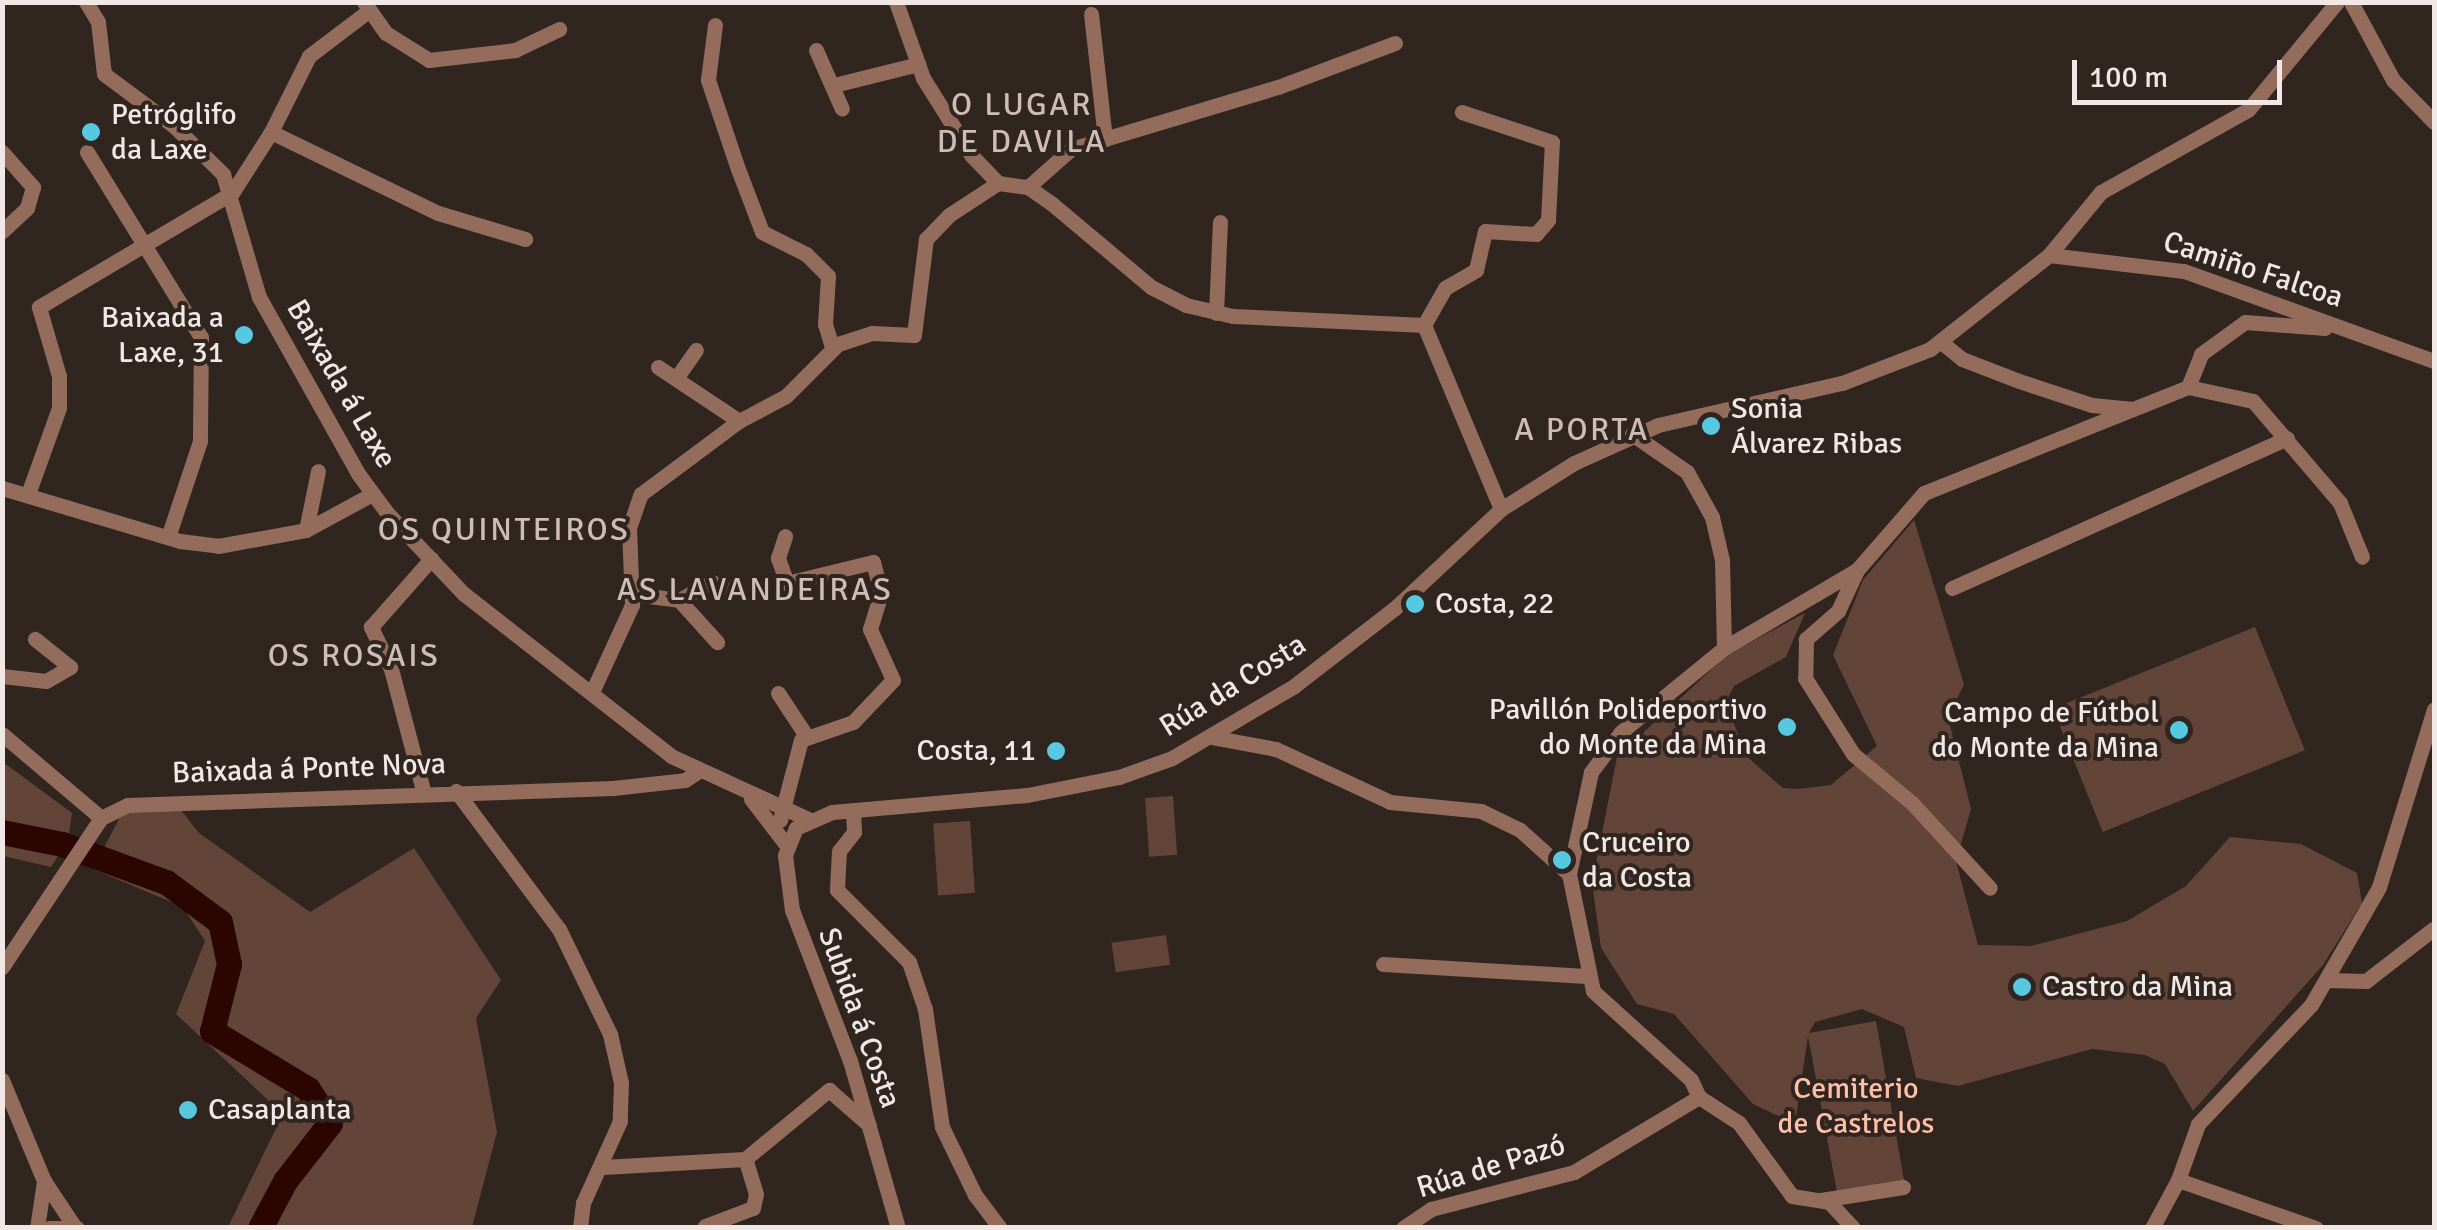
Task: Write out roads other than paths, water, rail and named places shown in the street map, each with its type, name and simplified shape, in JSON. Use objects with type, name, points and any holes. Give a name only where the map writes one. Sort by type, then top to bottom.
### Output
[{"type":"street","points":[[896,2],[918,64],[950,125],[998,182],[1028,187],[1151,287],[1216,313],[1424,325]]},
{"type":"street","name":"Rúa da Costa","points":[[802,824],[853,811],[947,806],[1095,782],[1147,768],[1211,737],[1294,686],[1395,608],[1501,510],[1632,434],[1842,383],[1941,342],[2049,256],[2101,192],[2248,110],[2336,2]]},
{"type":"street","points":[[2352,2],[2393,80],[2434,122]]},
{"type":"street","name":"Baixada á Laxe","points":[[89,3],[104,74],[206,154],[232,193],[259,297],[372,494],[432,560],[512,634],[593,690],[699,772],[802,824]]},
{"type":"street","points":[[28,494],[59,408],[59,376],[39,307],[232,193],[271,132],[309,56],[365,7],[409,53],[429,60],[514,50],[559,30]]},
{"type":"street","points":[[1091,14],[1105,138]]},
{"type":"street","points":[[715,24],[708,80],[738,168],[762,232],[823,267],[832,347]]},
{"type":"street","points":[[1028,187],[1060,155],[1278,87],[1395,42]]},
{"type":"street","points":[[816,50],[842,109]]},
{"type":"street","points":[[834,86],[918,64]]},
{"type":"street","points":[[1424,325],[1445,288],[1476,270],[1485,231],[1536,234],[1548,220],[1552,142],[1462,112]]},
{"type":"street","points":[[271,132],[438,213],[525,239]]},
{"type":"street","points":[[2,152],[33,187],[27,208],[2,231]]},
{"type":"street","points":[[87,152],[202,337],[200,441],[168,538]]},
{"type":"street","points":[[593,690],[609,666],[632,594],[630,528],[640,494],[739,420],[786,396],[832,347],[872,333],[914,334],[926,239],[949,215],[998,182]]},
{"type":"street","points":[[1216,313],[1220,222]]},
{"type":"street","name":"Camiño Falcoa","points":[[2049,256],[2184,271],[2434,361]]},
{"type":"street","points":[[2188,387],[2209,345],[2245,322],[2352,331]]},
{"type":"street","points":[[1424,325],[1501,510]]},
{"type":"street","points":[[1941,342],[1962,359],[2070,399],[2108,423]]},
{"type":"street","points":[[677,377],[696,350]]},
{"type":"street","points":[[658,367],[739,420]]},
{"type":"street","points":[[1990,888],[1912,803],[1854,754],[1805,678],[1806,639],[1838,611],[1857,570],[1924,493],[2108,423],[2188,387],[2253,401],[2340,503],[2362,557]]},
{"type":"street","points":[[2088,410],[2133,409]]},
{"type":"street","points":[[2071,437],[2088,410]]},
{"type":"street","points":[[1632,434],[1687,472],[1712,517],[1722,560],[1724,648]]},
{"type":"street","points":[[1952,588],[2287,438]]},
{"type":"street","points":[[306,530],[318,471]]},
{"type":"street","points":[[2,488],[168,538],[236,545],[306,530],[372,494]]},
{"type":"street","points":[[785,536],[778,558],[787,583],[873,562],[881,592],[870,629],[893,680],[854,722],[806,737]]},
{"type":"street","points":[[424,790],[392,669],[371,627],[432,560]]},
{"type":"street","points":[[1857,570],[1724,648],[1621,732],[1598,760],[1586,785],[1568,874],[1586,976],[1603,1004],[1691,1080],[1699,1097],[1738,1122],[1792,1196],[1820,1200],[1903,1187]]},
{"type":"street","points":[[632,594],[678,600],[711,582],[726,588]]},
{"type":"street","points":[[678,600],[717,642]]},
{"type":"street","points":[[2,676],[46,682],[70,667],[35,638]]},
{"type":"street","points":[[778,693],[806,737]]},
{"type":"street","points":[[2152,1228],[2178,1180],[2198,1124],[2253,1073],[2326,980],[2392,860],[2433,719]]},
{"type":"street","points":[[2,734],[101,818],[2,968]]},
{"type":"street","points":[[787,846],[776,813],[806,737]]},
{"type":"street","points":[[1211,737],[1276,749],[1390,802],[1502,816],[1568,874]]},
{"type":"street","name":"Baixada á Ponte Nova","points":[[101,818],[128,805],[172,800],[643,786],[699,772]]},
{"type":"street","points":[[456,791],[559,930],[610,1034],[622,1083],[620,1122],[603,1167],[583,1203],[580,1228]]},
{"type":"street","points":[[853,811],[854,832],[839,850],[837,890],[909,962],[925,1009],[942,1127],[975,1195],[1000,1228]]},
{"type":"street","name":"Subida á Costa","points":[[802,824],[787,846],[788,889],[800,938],[869,1126],[898,1228]]},
{"type":"street","points":[[2326,980],[2366,981],[2434,929]]},
{"type":"street","points":[[1383,964],[1586,976]]},
{"type":"street","points":[[2,1080],[44,1181],[76,1227]]},
{"type":"street","points":[[603,1167],[745,1159],[790,1128],[824,1091],[834,1090],[869,1126]]},
{"type":"street","name":"Rúa de Pazó","points":[[1403,1228],[1430,1208],[1584,1167],[1699,1097]]},
{"type":"street","points":[[704,1226],[754,1208],[756,1194],[745,1159]]},
{"type":"street","points":[[2178,1180],[2316,1228]]},
{"type":"street","points":[[37,1228],[44,1181]]},
{"type":"street","points":[[1820,1200],[1853,1228]]},
{"type":"street","points":[[892,1208],[909,1228]]},
{"type":"street","points":[[49,1228],[76,1227]]},
{"type":"waterway","points":[[2,832],[62,844],[166,882],[220,922],[229,964],[212,1031],[308,1089],[330,1123],[285,1181],[260,1228]]},
{"type":"place","name":"Petróglifo da Laxe","points":[[91,132]]},
{"type":"place","name":"Baixada a Laxe, 31","points":[[244,335]]},
{"type":"place","name":"Sonia Álvarez Ribas","points":[[1711,426]]},
{"type":"place","name":"Costa, 22","points":[[1415,604]]},
{"type":"place","name":"Pavillón Polideportivo do Monte da Mina","points":[[1787,727]]},
{"type":"place","name":"Campo de Fútbol do Monte da Mina","points":[[2179,730]]},
{"type":"place","name":"Costa, 11","points":[[1056,751]]},
{"type":"place","name":"Cruceiro da Costa","points":[[1562,860]]},
{"type":"place","name":"Castro da Mina","points":[[2022,987]]},
{"type":"place","name":"Casaplanta","points":[[188,1110]]},
{"type":"district","name":"O LUGAR DE DAVILA","points":[[1022,124]]},
{"type":"district","name":"A PORTA","points":[[1582,430]]},
{"type":"district","name":"OS QUINTEIROS","points":[[504,530]]},
{"type":"district","name":"AS LAVANDEIRAS","points":[[755,590]]},
{"type":"district","name":"OS ROSAIS","points":[[354,656]]},
{"type":"park label","name":"Cemiterio de Castrelos","points":[[1856,1106]]}]
